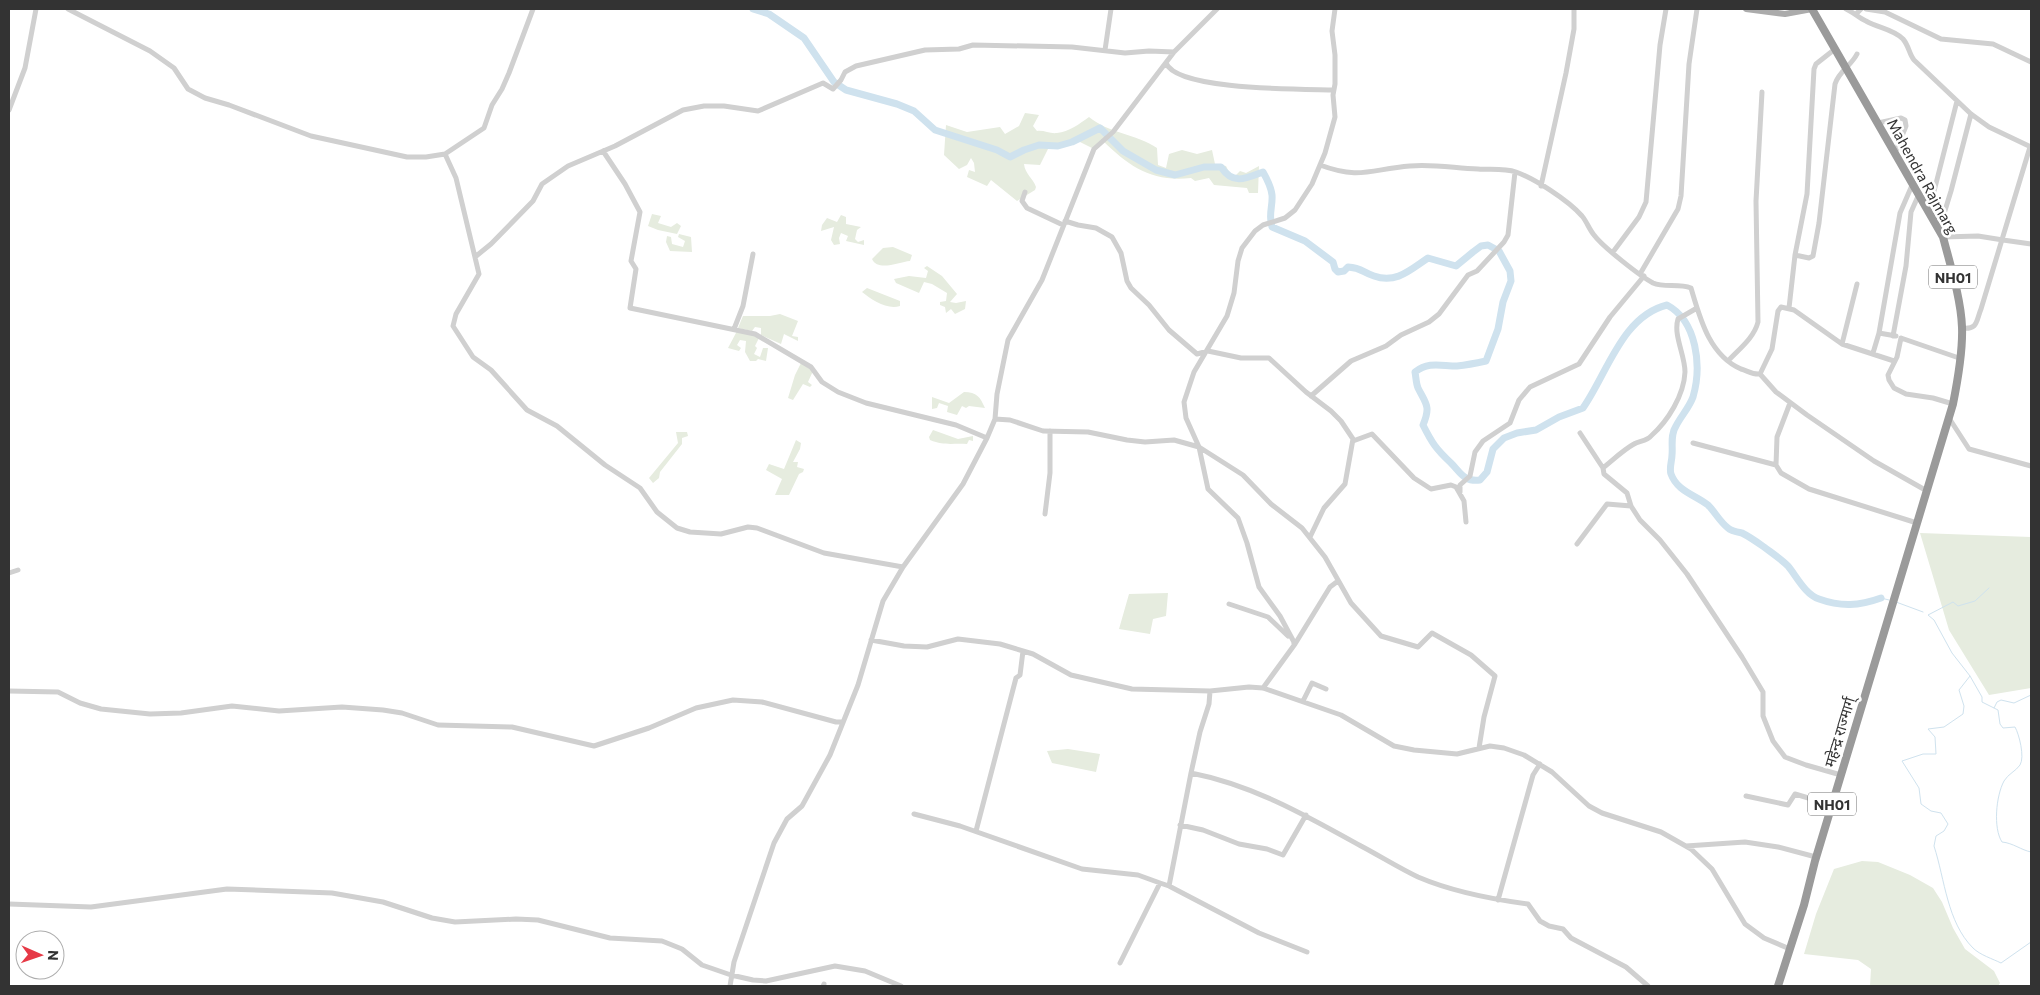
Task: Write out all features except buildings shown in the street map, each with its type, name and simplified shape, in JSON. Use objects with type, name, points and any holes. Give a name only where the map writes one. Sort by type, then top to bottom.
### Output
[{"type":"highway","name":"Mahendra Rajmarg","points":[[1812,9],[1941,233],[1952,270],[1962,328],[1958,377],[1953,404],[1901,573]]},
{"type":"highway","name":"महेन्द्र राज्मार्ग्","points":[[1778,986],[1804,905],[1816,857],[1901,573]]},
{"type":"main road","points":[[1746,9],[1785,14],[1812,9]]},
{"type":"street","points":[[9,110],[25,68],[36,9]]},
{"type":"street","points":[[68,9],[150,51],[174,68],[188,89],[205,98],[229,105],[311,136],[407,157],[445,154],[484,128],[492,105],[509,73],[533,9]]},
{"type":"street","points":[[1105,50],[1111,9]]},
{"type":"street","points":[[730,986],[730,975],[774,843],[787,819],[802,806],[813,789],[830,755],[858,685],[884,601],[903,566],[963,484],[987,438],[995,419],[997,394],[1008,340],[1042,280],[1094,149],[1113,132],[1174,52],[1217,9]]},
{"type":"street","points":[[1295,644],[1280,616],[1259,587],[1238,518],[1208,490],[1199,447],[1186,418],[1184,402],[1194,372],[1203,353],[1227,316],[1234,293],[1238,261],[1242,248],[1255,231],[1263,225],[1285,218],[1303,199],[1329,142],[1335,117],[1335,55],[1332,30],[1334,9]]},
{"type":"street","points":[[1541,186],[1566,73],[1574,28],[1574,9]]},
{"type":"street","points":[[1613,252],[1639,217],[1646,202],[1660,45],[1666,9]]},
{"type":"street","points":[[1466,522],[1466,512],[1460,486],[1470,476],[1475,452],[1483,441],[1510,423],[1519,400],[1530,388],[1579,364],[1610,317],[1642,275],[1678,209],[1681,196],[1687,80],[1697,9]]},
{"type":"street","points":[[1846,9],[1866,21],[1885,28],[1901,37],[1910,50],[1911,56],[1971,114],[1989,127],[2031,147],[1974,327],[1970,330],[1962,328]]},
{"type":"street","points":[[1856,14],[1861,9]]},
{"type":"street","points":[[1866,9],[1885,12],[1941,39],[1993,44],[2031,62]]},
{"type":"street","points":[[475,257],[532,201],[542,184],[568,166],[603,151],[683,110],[704,106],[724,106],[758,111],[800,91],[823,83],[833,89],[845,72],[856,66],[925,50],[959,49],[973,45],[1028,44],[1124,53],[1174,52]]},
{"type":"street","points":[[1789,308],[1795,255],[1806,194],[1814,69],[1816,64],[1836,49]]},
{"type":"street","points":[[1795,255],[1809,258],[1813,256],[1819,223],[1836,84],[1839,76],[1853,62],[1857,54]]},
{"type":"street","points":[[1166,63],[1173,72],[1212,83],[1264,88],[1334,90]]},
{"type":"street","points":[[1728,361],[1751,337],[1756,330],[1758,322],[1756,201],[1762,92]]},
{"type":"street","points":[[1929,211],[1957,101]]},
{"type":"street","points":[[1971,114],[1941,233],[1978,236],[2031,244]]},
{"type":"street","points":[[1878,123],[1901,118],[1906,120],[1906,126],[1895,153]]},
{"type":"street","points":[[603,151],[625,184],[640,212],[631,261],[636,270],[630,308],[755,334],[811,367],[822,382],[838,392],[866,403],[956,425],[987,438]]},
{"type":"street","points":[[445,154],[456,178],[479,274],[456,314],[453,326],[473,357],[491,370],[527,410],[557,426],[605,465],[640,488],[656,512],[677,528],[700,533],[721,534],[757,528],[824,552],[903,566]]},
{"type":"street","points":[[1320,165],[1335,171],[1356,174],[1408,166],[1437,164],[1515,172],[1568,204],[1582,216],[1594,236],[1642,275],[1655,283],[1685,285],[1691,288],[1699,318],[1715,348],[1728,361],[1755,374],[1760,374],[1776,392],[1790,403],[1874,460],[1926,491]]},
{"type":"street","points":[[1311,396],[1351,361],[1386,346],[1400,335],[1429,322],[1438,314],[1468,274],[1476,271],[1508,235],[1515,172]]},
{"type":"street","points":[[1873,353],[1879,333],[1900,213],[1913,183]]},
{"type":"street","points":[[1025,192],[1022,201],[1027,208],[1064,223],[1096,228],[1112,237],[1121,253],[1127,281],[1131,288],[1169,330],[1197,354],[1208,351],[1241,358],[1269,358],[1341,421],[1354,441],[1345,484],[1324,508],[1310,537]]},
{"type":"street","points":[[1893,336],[1906,266],[1911,212],[1919,193]]},
{"type":"street","points":[[734,329],[743,306],[753,254]]},
{"type":"street","points":[[1842,344],[1857,284]]},
{"type":"street","points":[[1603,468],[1633,444],[1650,438],[1674,407],[1681,392],[1685,373],[1683,353],[1676,324],[1678,319],[1697,308]]},
{"type":"street","points":[[1760,374],[1772,349],[1779,308],[1789,308],[1806,317],[1842,344],[1894,361]]},
{"type":"street","points":[[1879,333],[1901,338],[1960,358]]},
{"type":"street","points":[[1901,338],[1897,357],[1888,375],[1894,388],[1906,394],[1953,404]]},
{"type":"street","points":[[1776,465],[1777,438],[1790,403]]},
{"type":"street","points":[[1949,418],[1969,449],[2031,466]]},
{"type":"street","points":[[995,419],[1010,420],[1043,431],[1088,432],[1144,442],[1174,440],[1199,447],[1243,475],[1271,504],[1302,528],[1310,537],[1351,603],[1381,636],[1418,647],[1432,633],[1471,655],[1495,676],[1484,717],[1479,748]]},
{"type":"street","points":[[1044,514],[1050,473],[1050,431]]},
{"type":"street","points":[[1580,433],[1603,468],[1604,474],[1628,493],[1631,506],[1640,520],[1660,540],[1687,574],[1763,692],[1763,716],[1773,741],[1785,757],[1799,763],[1841,774]]},
{"type":"street","points":[[1354,441],[1372,434],[1418,481],[1431,489],[1451,485],[1460,492]]},
{"type":"street","points":[[1693,443],[1776,465],[1785,476],[1809,489],[1917,522]]},
{"type":"street","points":[[1577,544],[1607,504],[1631,506]]},
{"type":"street","points":[[9,573],[18,570]]},
{"type":"street","points":[[1263,688],[1295,644],[1330,587],[1338,580]]},
{"type":"street","points":[[1229,604],[1268,616],[1283,629],[1295,644]]},
{"type":"street","points":[[871,640],[904,646],[927,647],[950,641],[973,640],[1000,644],[1033,654],[1071,675],[1102,684],[1132,689],[1210,691],[1249,686],[1263,688],[1341,715],[1394,746],[1457,754],[1490,746],[1504,748],[1524,755],[1552,772],[1588,806],[1602,813],[1661,832],[1685,846],[1712,869],[1745,924],[1764,938],[1790,949]]},
{"type":"street","points":[[976,831],[1016,678],[1020,675],[1023,651]]},
{"type":"street","points":[[1303,701],[1312,683],[1326,690]]},
{"type":"street","points":[[9,691],[58,692],[80,703],[101,709],[150,714],[181,713],[232,706],[279,711],[342,707],[383,710],[402,713],[438,725],[512,727],[594,746],[662,723],[696,708],[733,700],[762,702],[842,722]]},
{"type":"street","points":[[1169,886],[1180,825],[1200,732],[1209,704],[1210,691]]},
{"type":"street","points":[[1498,900],[1534,776],[1540,764]]},
{"type":"street","points":[[1191,773],[1248,788],[1306,815],[1417,876],[1478,897],[1528,904],[1540,921],[1549,926],[1563,929],[1571,938],[1626,967],[1648,986]]},
{"type":"street","points":[[1746,796],[1788,805],[1795,794],[1806,795],[1821,803],[1832,805]]},
{"type":"street","points":[[914,814],[976,831],[1082,869],[1138,875],[1169,886],[1259,933],[1307,952]]},
{"type":"street","points":[[1180,825],[1203,830],[1239,844],[1266,849],[1283,856],[1306,815]]},
{"type":"street","points":[[1685,846],[1745,842],[1778,847],[1816,857]]},
{"type":"street","points":[[1120,963],[1160,883]]},
{"type":"street","points":[[9,904],[91,907],[227,889],[332,894],[383,902],[432,918],[454,922],[516,919],[538,920],[610,938],[662,942],[682,949],[702,965],[730,975],[766,981],[835,966],[865,971],[901,986]]},
{"type":"shaded area","points":[[1025,113],[1039,115],[1033,126],[1037,131],[1054,133],[1070,129],[1089,117],[1105,127],[1149,143],[1157,148],[1158,165],[1166,168],[1169,154],[1182,150],[1197,154],[1212,150],[1215,164],[1226,166],[1229,172],[1235,176],[1240,171],[1246,173],[1259,166],[1258,193],[1249,193],[1247,188],[1214,185],[1209,178],[1195,181],[1191,178],[1164,178],[1153,175],[1132,165],[1103,141],[1094,149],[1078,141],[1048,149],[1040,165],[1024,164],[1036,187],[1035,190],[1017,201],[991,180],[987,186],[967,177],[969,170],[975,172],[974,163],[971,158],[967,165],[959,169],[944,155],[946,125],[967,132],[1000,127],[1005,134],[1019,126]]},
{"type":"shaded area","points":[[652,214],[661,216],[658,223],[671,227],[677,223],[681,226],[677,234],[648,226]]},
{"type":"shaded area","points":[[841,215],[846,217],[846,224],[861,227],[857,230],[855,239],[858,242],[864,240],[864,245],[846,241],[848,236],[841,233],[839,238],[840,244],[834,245],[831,240],[834,227],[821,231],[822,225],[827,218],[837,222]]},
{"type":"shaded area","points":[[679,234],[691,237],[692,252],[670,251],[666,242],[667,236],[671,237],[672,244],[683,247],[685,241],[678,237]]},
{"type":"shaded area","points":[[893,247],[912,255],[910,261],[884,266],[875,263],[872,259],[883,248]]},
{"type":"shaded area","points":[[927,266],[942,276],[957,294],[950,302],[966,301],[965,309],[955,314],[951,309],[946,313],[945,307],[940,305],[940,302],[946,301],[947,293],[932,284],[924,282],[919,293],[896,283],[894,279],[909,276],[926,278],[928,271],[924,268]]},
{"type":"shaded area","points":[[867,288],[900,301],[900,306],[890,307],[875,301],[862,292]]},
{"type":"shaded area","points":[[780,314],[798,321],[792,336],[798,337],[798,341],[784,334],[781,344],[761,335],[761,328],[755,327],[752,331],[738,328],[743,316]]},
{"type":"shaded area","points":[[737,331],[755,335],[759,338],[754,354],[760,357],[763,348],[768,348],[766,361],[758,359],[750,361],[745,352],[746,341],[740,340],[737,345],[741,348],[739,351],[728,348]]},
{"type":"shaded area","points":[[801,363],[813,371],[808,382],[812,385],[810,387],[803,384],[793,400],[788,398]]},
{"type":"shaded area","points":[[964,392],[978,396],[985,408],[969,406],[966,408],[962,406],[957,415],[947,412],[948,406],[939,403],[937,408],[932,409],[932,397],[949,403]]},
{"type":"shaded area","points":[[933,430],[958,439],[973,436],[973,441],[969,440],[967,444],[935,442],[930,440],[929,437]]},
{"type":"shaded area","points":[[676,432],[687,432],[688,436],[682,438],[682,444],[660,472],[659,478],[653,483],[649,478],[678,443]]},
{"type":"shaded area","points":[[796,440],[801,443],[793,462],[798,462],[797,467],[804,469],[803,472],[799,474],[789,495],[775,495],[782,479],[766,470],[769,464],[784,469]]},
{"type":"shaded area","points":[[1920,533],[2031,537],[2031,688],[1989,695],[1949,630]]},
{"type":"shaded area","points":[[1168,593],[1166,616],[1153,619],[1150,634],[1119,629],[1129,594]]},
{"type":"shaded area","points":[[1068,749],[1100,754],[1096,772],[1052,763],[1047,751]]},
{"type":"shaded area","points":[[1862,861],[1878,862],[1910,875],[1933,888],[1965,949],[1994,971],[2000,983],[1998,986],[1870,986],[1871,969],[1858,960],[1804,954],[1816,914],[1834,869]]},
{"type":"waterway","points":[[753,9],[769,14],[804,38],[834,82],[846,90],[897,104],[914,111],[935,130],[997,150],[1010,157],[1039,145],[1058,146],[1072,142],[1100,128],[1123,151],[1156,170],[1175,175],[1204,167],[1221,167],[1230,176],[1240,179],[1263,172],[1271,192],[1270,218],[1272,227],[1305,241],[1333,262],[1338,272],[1344,271],[1348,267],[1359,269],[1374,276],[1389,278],[1409,271],[1428,258],[1456,266],[1481,246],[1488,245],[1499,251],[1510,271],[1511,281],[1503,302],[1498,329],[1486,361],[1457,366],[1430,365],[1415,372],[1417,386],[1427,409],[1423,425],[1426,431],[1442,454],[1463,476],[1470,480],[1480,480],[1487,472],[1493,449],[1504,438],[1517,433],[1536,430],[1559,417],[1583,408],[1627,333],[1651,311],[1667,305],[1677,312],[1685,322],[1691,333],[1697,358],[1696,385],[1693,397],[1673,433],[1670,469],[1677,485],[1708,505],[1729,529],[1748,536],[1782,561],[1814,597],[1850,605],[1881,598]]},
{"type":"waterway","points":[[1989,588],[1975,601],[1958,606],[1953,602],[1928,615],[1934,620],[1952,653],[1970,676],[1959,690],[1964,706],[1963,714],[1944,727],[1928,729],[1935,737],[1936,754],[1923,754],[1902,761],[1919,788],[1921,804],[1931,811],[1941,813],[1948,824],[1944,831],[1936,836],[1934,846],[1952,913],[1964,938],[1983,955],[2001,963],[2031,942]]},
{"type":"waterway","points":[[1881,598],[1889,600]]},
{"type":"waterway","points":[[1896,602],[1923,612]]},
{"type":"waterway","points":[[1970,676],[1982,697],[1982,702],[1994,708],[1997,702],[2001,700],[2014,703],[2031,695]]},
{"type":"waterway","points":[[1994,708],[1998,710],[2000,724],[2003,728],[2015,727],[2022,751],[2020,765],[2008,776],[2001,787],[1997,803],[1997,829],[2002,842],[2031,852]]}]
